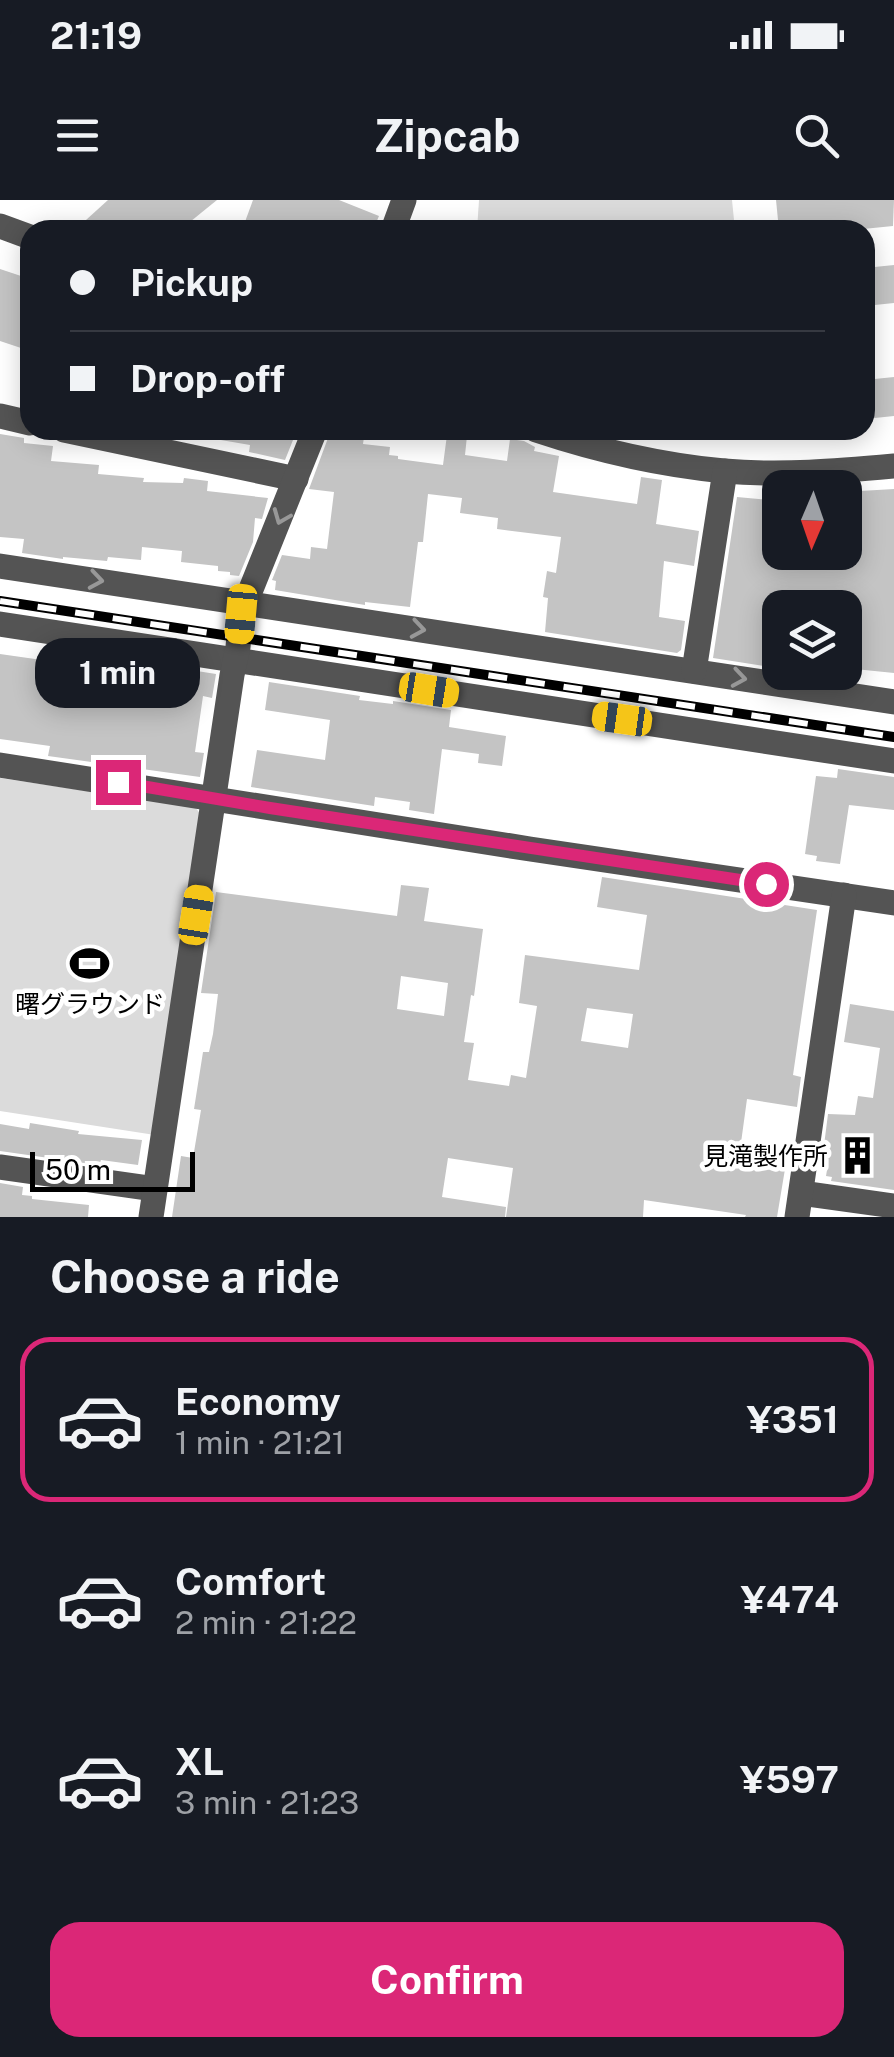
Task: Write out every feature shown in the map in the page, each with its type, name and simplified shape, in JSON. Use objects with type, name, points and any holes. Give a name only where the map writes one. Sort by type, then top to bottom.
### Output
[{"type":"street","points":[[111,440],[296,479]]},
{"type":"street","points":[[151,1217],[241,614],[310,440]]},
{"type":"street","points":[[572,440],[638,458],[725,471],[816,472],[894,466]]},
{"type":"street","points":[[694,671],[725,471]]},
{"type":"street","points":[[0,566],[894,702]]},
{"type":"street","points":[[0,624],[894,761]]},
{"type":"street","points":[[0,764],[894,903]]},
{"type":"street","points":[[844,895],[799,1205],[894,1206]]},
{"type":"street","points":[[0,1167],[156,1189]]},
{"type":"shaded area","points":[[479,200],[732,200],[734,220],[478,220]]},
{"type":"shaded area","name":"曙グラウンド","points":[[0,778],[195,807],[202,816],[155,1135],[0,1111]]},
{"type":"building","points":[[108,200],[217,200],[192,220],[86,220]]},
{"type":"building","points":[[253,200],[339,200],[379,216],[377,220],[246,220]]},
{"type":"building","points":[[776,200],[894,200],[893,226],[875,228],[875,220],[778,220]]},
{"type":"building","points":[[894,265],[894,303],[875,305],[875,267]]},
{"type":"building","points":[[0,269],[20,276],[20,348],[0,341]]},
{"type":"building","points":[[894,377],[894,416],[875,418],[875,379]]},
{"type":"building","points":[[0,434],[20,437],[24,443],[53,446],[51,461],[99,465],[98,474],[144,478],[143,482],[183,483],[184,478],[208,481],[207,491],[268,498],[262,519],[255,518],[253,542],[239,576],[218,571],[218,566],[181,562],[182,551],[142,547],[141,560],[63,559],[22,553],[24,539],[0,537]]},
{"type":"building","points":[[221,440],[293,440],[285,460],[249,452],[250,445]]},
{"type":"building","points":[[327,440],[364,440],[363,444],[390,447],[389,455],[398,459],[443,465],[446,440],[467,440],[465,455],[507,461],[510,440],[524,441],[535,447],[534,451],[559,456],[553,492],[637,504],[641,477],[662,480],[656,524],[699,531],[694,566],[664,561],[659,617],[685,621],[681,650],[677,653],[545,632],[548,598],[543,597],[547,571],[556,573],[561,537],[497,529],[498,518],[460,513],[462,498],[428,494],[410,607],[365,605],[275,590],[276,581],[272,580],[282,555],[310,559],[311,547],[327,549],[334,492],[309,489]]},
{"type":"building","points":[[894,489],[894,673],[862,670],[862,590],[762,590],[762,666],[713,658],[737,497],[762,499],[762,570],[862,570],[862,491]]},
{"type":"building","points":[[0,654],[56,662],[53,682],[106,691],[107,686],[111,687],[113,673],[132,676],[133,661],[216,674],[212,698],[203,696],[195,752],[204,753],[200,777],[48,756],[50,746],[0,739]]},
{"type":"building","points":[[269,682],[360,696],[359,700],[451,710],[449,727],[506,736],[502,766],[478,763],[479,754],[442,749],[434,814],[409,810],[410,802],[375,797],[374,806],[251,787],[257,750],[325,760],[330,720],[265,710]]},
{"type":"building","points":[[838,769],[894,777],[894,810],[849,805],[840,864],[816,861],[817,856],[805,854],[816,776],[837,778]]},
{"type":"building","points":[[602,877],[817,910],[793,1075],[801,1077],[797,1107],[747,1099],[740,1150],[787,1157],[777,1217],[745,1217],[644,1200],[643,1217],[506,1217],[513,1168],[448,1158],[442,1197],[506,1207],[505,1217],[172,1217],[181,1156],[193,1158],[201,1110],[194,1109],[203,1052],[209,1052],[213,1034],[218,994],[201,993],[216,892],[397,916],[401,885],[429,888],[424,921],[483,929],[464,1042],[474,1043],[468,1080],[509,1086],[511,1075],[526,1078],[537,1006],[519,1003],[525,955],[639,970],[647,915],[597,907]],"holes":[[[401,976],[448,983],[444,1016],[397,1009]],[[587,1008],[633,1014],[628,1048],[581,1041]]]},
{"type":"building","points":[[850,1004],[894,1011],[894,1190],[831,1181],[827,1170],[821,1169],[828,1114],[855,1115],[858,1096],[873,1098],[880,1048],[844,1042]]},
{"type":"building","points":[[30,1123],[79,1131],[78,1134],[142,1140],[138,1165],[101,1160],[91,1164],[0,1151],[0,1124],[29,1129]]},
{"type":"building","points":[[0,1183],[23,1187],[22,1195],[32,1199],[89,1205],[88,1217],[0,1217]]},
{"type":"railway","points":[[0,601],[894,737]]},
{"type":"place","name":"曙グラウンド","points":[[90,963]]},
{"type":"place","name":"見滝製作所","points":[[858,1156]]},
{"type":"route","points":[[118,782],[766,884]]}]
